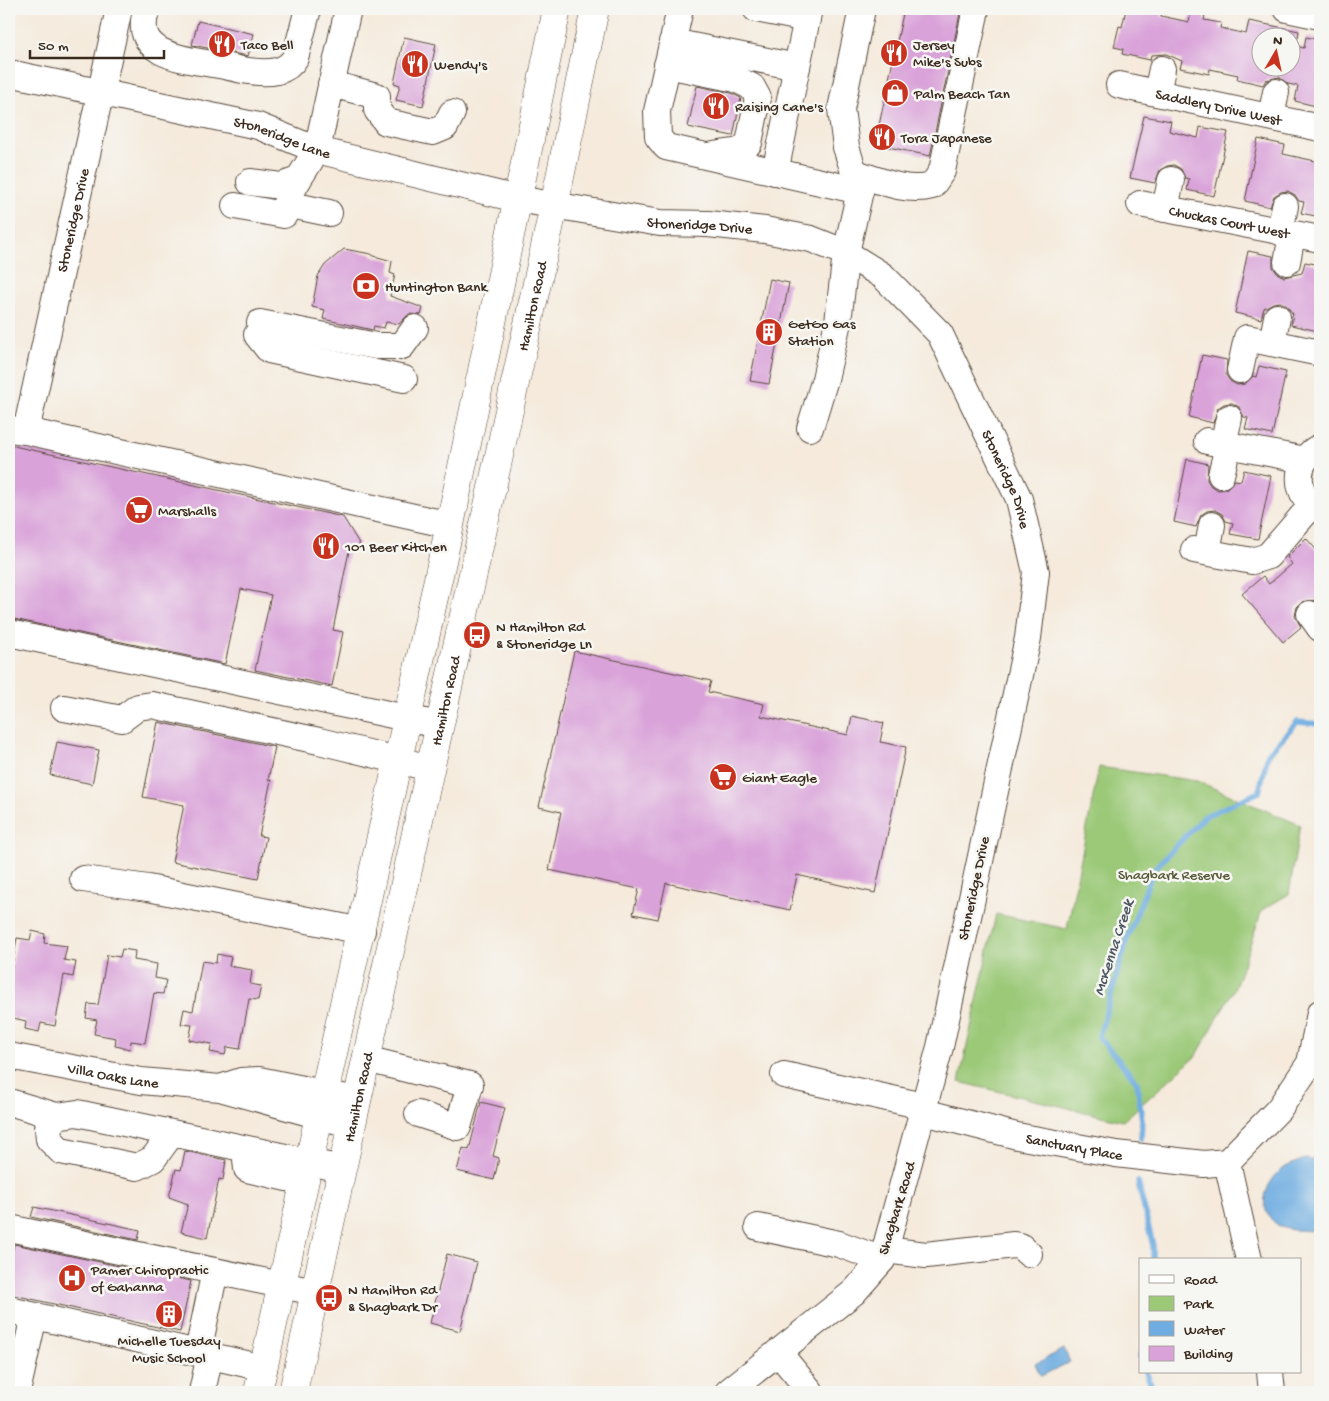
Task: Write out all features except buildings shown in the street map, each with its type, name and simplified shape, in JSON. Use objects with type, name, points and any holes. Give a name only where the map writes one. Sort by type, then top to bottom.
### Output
[{"type":"main road","points":[[261,1380],[362,931],[450,525],[557,9]]},
{"type":"main road","name":"Hamilton Road","points":[[296,1392],[315,1292],[554,206],[595,9]]},
{"type":"street","name":"Stoneridge Drive","points":[[17,430],[101,94],[119,9]]},
{"type":"street","points":[[148,9],[143,24],[145,33],[150,42],[168,55],[247,70],[269,72],[284,69],[292,64],[296,58],[299,9]]},
{"type":"street","points":[[235,206],[284,215],[286,204],[298,180],[317,150],[348,9]]},
{"type":"street","points":[[680,9],[657,112],[658,137],[666,147],[775,172],[858,182],[877,180],[919,190],[932,186],[942,171],[976,9]]},
{"type":"street","points":[[756,9],[808,14],[775,172]]},
{"type":"street","points":[[810,428],[825,378],[838,322],[846,253],[858,182],[846,146],[841,109],[862,9]]},
{"type":"street","points":[[1287,9],[1320,16]]},
{"type":"street","points":[[670,53],[797,67]]},
{"type":"street","points":[[670,53],[752,87],[758,98],[749,143],[740,151],[726,155],[700,155]]},
{"type":"street","name":"Stoneridge Lane","points":[[9,73],[258,126],[317,150],[517,199],[554,206]]},
{"type":"street","name":"Saddlery Drive West","points":[[1119,85],[1160,81],[1271,117],[1320,128]]},
{"type":"street","points":[[331,84],[377,96],[378,110],[386,122],[433,132],[446,127],[452,114]]},
{"type":"street","points":[[1271,117],[1276,92]]},
{"type":"street","points":[[250,182],[281,186],[298,180]]},
{"type":"street","name":"Chuckas Court West","points":[[1171,180],[1152,206],[1320,239]]},
{"type":"street","points":[[286,204],[329,213]]},
{"type":"street","name":"Stoneridge Drive","points":[[554,206],[660,223],[708,224],[765,230],[811,239],[846,253],[883,276],[940,334],[1019,499],[1036,572],[1028,638],[940,1047]]},
{"type":"street","points":[[1285,206],[1287,262]]},
{"type":"street","points":[[1272,343],[1277,317]]},
{"type":"street","points":[[404,379],[269,350],[258,329],[376,346],[402,346],[415,328]]},
{"type":"street","points":[[1240,370],[1246,338],[1320,353]]},
{"type":"street","points":[[1221,475],[1219,444],[1228,418]]},
{"type":"street","points":[[17,430],[385,502],[450,525]]},
{"type":"street","points":[[1212,525],[1200,551],[1269,564],[1268,556],[1316,508],[1300,489],[1299,478],[1312,454],[1219,444]]},
{"type":"street","points":[[9,633],[440,725]]},
{"type":"street","points":[[64,708],[122,719],[138,707],[152,705],[430,768]]},
{"type":"street","points":[[83,879],[148,888],[362,931]]},
{"type":"street","points":[[1249,1258],[1227,1162],[1279,1109],[1315,1065],[1320,1014]]},
{"type":"street","name":"Shagbark Road","points":[[728,1392],[854,1292],[883,1255],[924,1112],[940,1047]]},
{"type":"street","name":"Villa Oaks Lane","points":[[9,1056],[141,1081],[220,1088],[241,1081],[259,1080],[322,1105],[354,1112]]},
{"type":"street","points":[[366,1059],[470,1085],[458,1127],[418,1114]]},
{"type":"street","name":"Sanctuary Place","points":[[784,1074],[910,1103],[924,1112],[1017,1136],[1116,1154],[1204,1164],[1227,1162]]},
{"type":"street","points":[[9,1102],[56,1116],[77,1112],[342,1169]]},
{"type":"street","points":[[56,1116],[48,1128],[49,1139],[60,1151],[137,1167],[153,1159],[172,1133]]},
{"type":"street","points":[[245,1148],[246,1169],[288,1178]]},
{"type":"street","points":[[758,1227],[883,1255],[926,1255],[1014,1245],[1020,1246],[1029,1254]]},
{"type":"street","points":[[9,1228],[315,1292]]},
{"type":"street","points":[[202,1392],[204,1354],[216,1271]]},
{"type":"street","points":[[9,1310],[204,1354],[261,1380]]},
{"type":"street","points":[[17,1392],[34,1316]]},
{"type":"street","points":[[778,1352],[811,1392]]},
{"type":"street","points":[[1270,1374],[1272,1392]]},
{"type":"green space","name":"Shagbark Reserve","points":[[1099,767],[1197,781],[1300,825],[1289,894],[1262,910],[1236,985],[1197,1055],[1123,1121],[959,1082],[996,914],[1067,929]]},
{"type":"water","points":[[1305,1159],[1320,1161],[1320,1232],[1293,1230],[1278,1225],[1271,1219],[1265,1204],[1267,1188],[1271,1181],[1283,1169]]},
{"type":"water","points":[[1064,1349],[1070,1362],[1041,1376],[1035,1364]]},
{"type":"waterway","name":"McKenna Creek","points":[[1141,1138],[1142,1120],[1137,1082],[1099,1037],[1127,939],[1154,869],[1205,816],[1259,792],[1268,754],[1297,722],[1320,724]]},
{"type":"waterway","name":"McKenna Creek","points":[[1138,1182],[1153,1246],[1153,1258]]},
{"type":"waterway","name":"McKenna Creek","points":[[1147,1374],[1154,1392]]},
{"type":"place","name":"Taco Bell","points":[[222,44]]},
{"type":"place","name":"Jersey Mike's Subs","points":[[894,53]]},
{"type":"place","name":"Wendy's","points":[[415,64]]},
{"type":"place","name":"Palm Beach Tan","points":[[895,93]]},
{"type":"place","name":"Raising Cane's","points":[[716,106]]},
{"type":"place","name":"Tora Japanese","points":[[882,137]]},
{"type":"place","name":"Huntington Bank","points":[[366,286]]},
{"type":"place","name":"GetGo Gas Station","points":[[769,332]]},
{"type":"place","name":"Marshalls","points":[[139,510]]},
{"type":"place","name":"101 Beer Kitchen","points":[[326,546]]},
{"type":"place","name":"N Hamilton Rd & Stoneridge Ln","points":[[477,635]]},
{"type":"place","name":"Giant Eagle","points":[[723,777]]},
{"type":"place","name":"Pamer Chiropractic of Gahanna","points":[[72,1278]]},
{"type":"place","name":"N Hamilton Rd & Shagbark Dr","points":[[329,1298]]},
{"type":"place","name":"Michelle Tuesday Music School","points":[[169,1314]]}]
